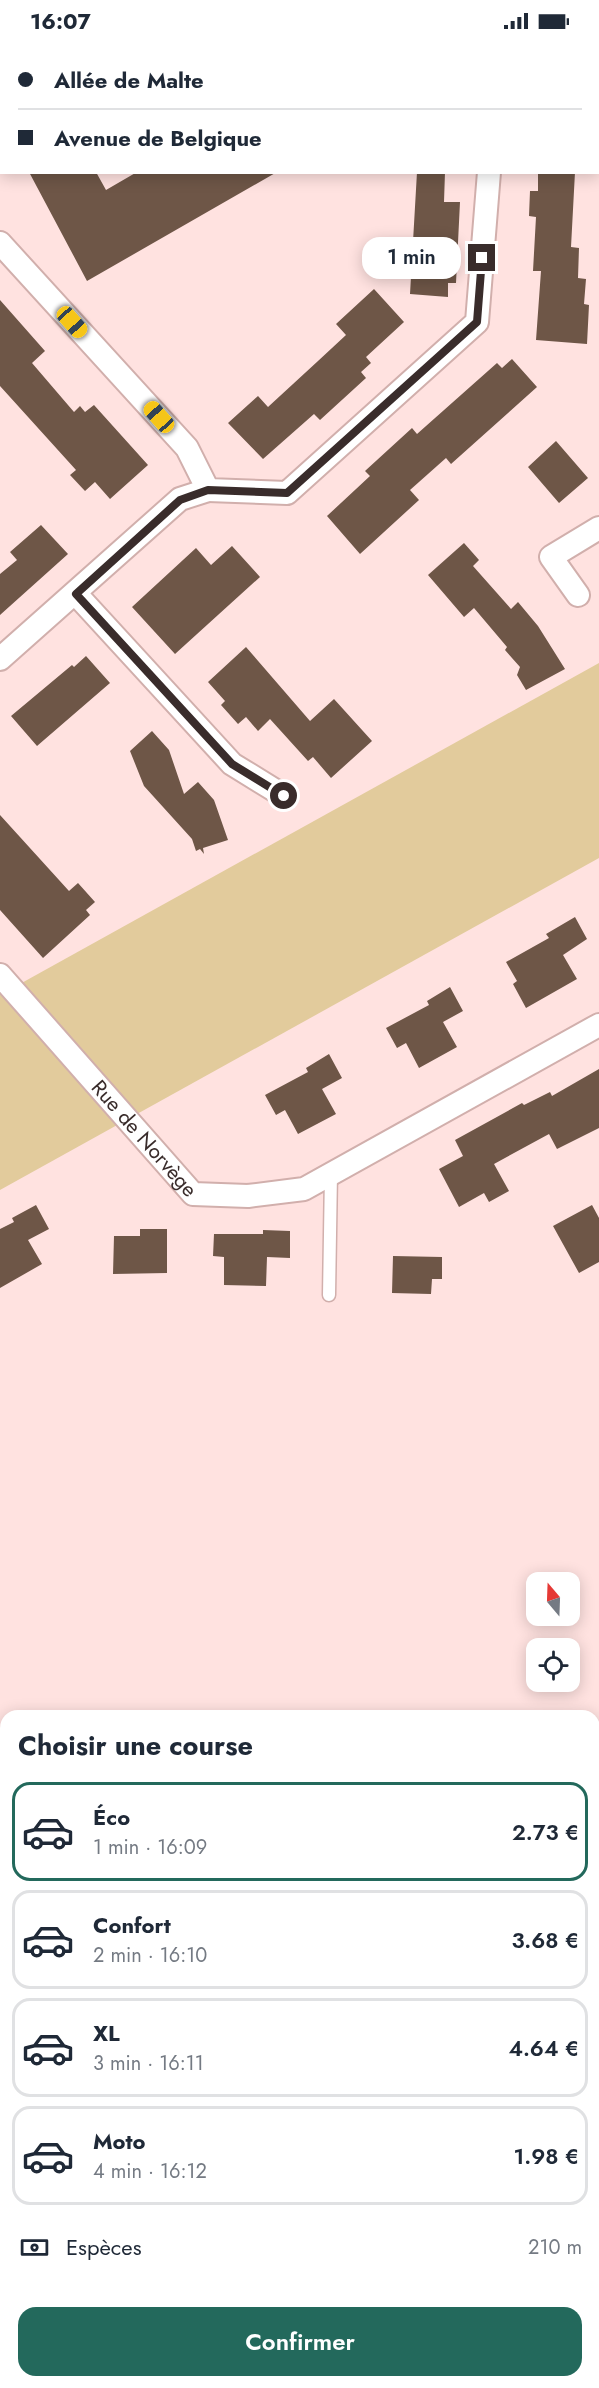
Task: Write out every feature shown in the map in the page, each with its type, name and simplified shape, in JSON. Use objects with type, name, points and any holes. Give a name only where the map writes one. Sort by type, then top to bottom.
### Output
[{"type":"street","points":[[0,659],[180,500],[208,490],[287,493],[477,322],[489,174]]},
{"type":"street","points":[[0,243],[187,448],[208,490]]},
{"type":"street","points":[[578,596],[551,557],[599,528]]},
{"type":"street","points":[[76,594],[232,764],[284,796]]},
{"type":"street","name":"Rue de Norvège","points":[[0,975],[193,1194],[248,1196],[304,1189],[599,1025]]},
{"type":"lane","points":[[330,1295],[331,1173]]},
{"type":"shaded area","points":[[599,663],[599,858],[0,1190],[0,995]]},
{"type":"building","points":[[30,174],[97,174],[106,190],[134,174],[274,174],[87,281]]},
{"type":"building","points":[[417,174],[445,174],[444,202],[460,202],[456,283],[448,283],[448,297],[410,294]]},
{"type":"building","points":[[538,174],[575,174],[571,247],[579,248],[578,278],[586,279],[584,304],[589,305],[587,344],[536,340],[541,271],[533,271],[536,217],[529,216],[530,191],[538,191]]},
{"type":"building","points":[[374,289],[404,322],[366,357],[371,363],[361,372],[366,378],[320,420],[314,414],[263,459],[228,423],[258,396],[268,407],[346,335],[336,324]]},
{"type":"building","points":[[0,300],[45,351],[32,363],[74,412],[80,406],[85,412],[94,405],[148,465],[110,499],[95,482],[85,491],[70,475],[76,470],[0,386]]},
{"type":"building","points":[[512,359],[537,387],[451,464],[446,458],[410,490],[419,500],[360,554],[327,516],[370,476],[365,471],[412,428],[417,434],[497,363],[502,368]]},
{"type":"building","points":[[556,441],[588,478],[559,503],[528,467]]},
{"type":"building","points":[[41,525],[68,554],[0,615],[0,574],[17,560],[10,552]]},
{"type":"building","points":[[464,543],[479,560],[473,566],[511,609],[518,602],[538,626],[565,669],[526,690],[517,675],[520,667],[505,650],[507,647],[474,608],[464,617],[428,575]]},
{"type":"building","points":[[232,546],[260,577],[175,654],[132,607],[196,548],[211,565]]},
{"type":"building","points":[[246,647],[310,721],[334,699],[372,741],[331,778],[313,757],[308,761],[270,719],[258,731],[246,717],[238,724],[221,705],[225,701],[208,682]]},
{"type":"building","points":[[86,656],[110,683],[37,746],[11,716]]},
{"type":"building","points":[[152,731],[169,750],[184,794],[198,782],[214,800],[228,840],[203,848],[204,854],[200,849],[196,851],[192,839],[144,786],[130,751]]},
{"type":"building","points":[[0,815],[69,891],[78,883],[95,902],[86,910],[90,915],[43,958],[0,910]]},
{"type":"building","points":[[575,917],[587,939],[563,955],[577,979],[526,1008],[513,984],[517,981],[506,962],[549,938],[546,934]]},
{"type":"building","points":[[450,987],[463,1011],[443,1022],[457,1047],[419,1068],[406,1043],[397,1048],[386,1028],[429,1005],[427,1001]]},
{"type":"building","points":[[329,1054],[342,1078],[322,1089],[336,1114],[298,1134],[285,1110],[276,1115],[265,1095],[308,1072],[306,1068]]},
{"type":"building","points":[[599,1069],[599,1128],[557,1149],[549,1134],[494,1164],[509,1191],[489,1202],[484,1193],[459,1207],[439,1169],[463,1156],[455,1140],[522,1103],[524,1105],[550,1092],[552,1096]]},
{"type":"building","points":[[36,1205],[49,1229],[28,1240],[42,1264],[0,1288],[0,1229],[14,1222],[12,1218]]},
{"type":"building","points":[[592,1205],[599,1218],[599,1262],[579,1273],[553,1226]]},
{"type":"building","points":[[140,1229],[167,1229],[167,1273],[113,1274],[114,1236],[140,1236]]},
{"type":"building","points":[[263,1230],[290,1231],[290,1258],[267,1257],[266,1286],[224,1285],[224,1257],[213,1256],[214,1234],[263,1234]]},
{"type":"building","points":[[393,1256],[442,1257],[442,1279],[432,1279],[431,1294],[392,1293]]},
{"type":"route","points":[[284,796],[232,764],[76,594],[180,500],[208,490],[287,493],[477,322],[482,258]]}]
